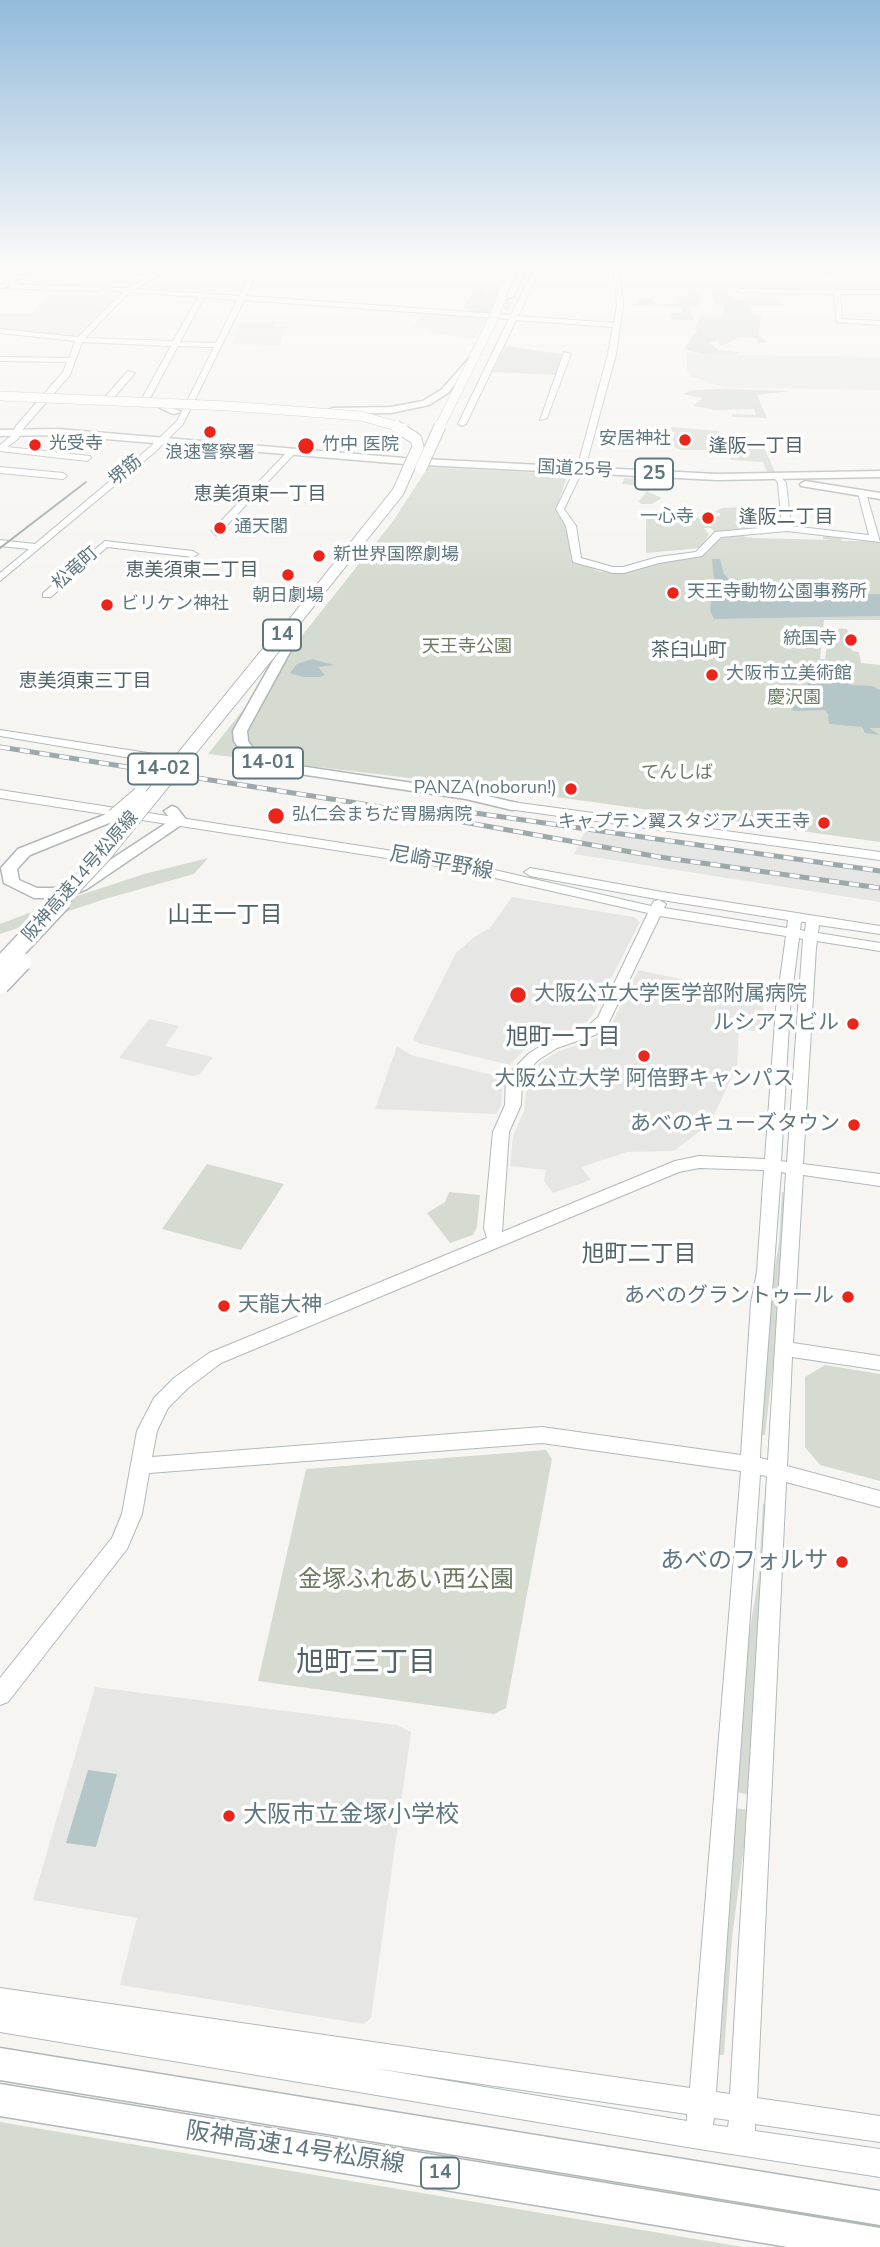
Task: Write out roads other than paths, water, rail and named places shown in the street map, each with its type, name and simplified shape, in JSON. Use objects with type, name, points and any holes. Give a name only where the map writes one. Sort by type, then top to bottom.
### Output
[{"type":"highway","points":[[0,397],[358,411],[410,407],[442,394],[462,370]]},
{"type":"highway","name":"阪神高速14号松原線","points":[[0,985],[76,904],[401,503],[425,460],[467,370]]},
{"type":"highway","points":[[0,397],[140,404],[177,410]]},
{"type":"highway","name":"阪神高速14号松原線","points":[[0,967],[103,856],[391,502],[408,473],[418,447],[416,439],[404,428],[372,418],[228,406]]},
{"type":"highway","name":"25","points":[[0,433],[58,432],[293,451]]},
{"type":"highway","name":"国道25号","points":[[293,451],[415,462],[717,477],[880,474]]},
{"type":"highway","points":[[841,474],[834,478],[834,482],[880,495]]},
{"type":"highway","name":"国道25号","points":[[777,476],[786,481],[880,495]]},
{"type":"highway","name":"14-01","points":[[290,641],[245,717],[240,731],[241,741],[247,751],[266,762],[466,795],[512,807]]},
{"type":"highway","name":"14-02","points":[[176,816],[118,863],[65,893],[34,893],[21,888],[9,877],[9,868],[24,852],[102,822],[132,804],[197,731],[212,721]]},
{"type":"highway","name":"阪神高速14号松原線","points":[[0,2064],[880,2208]]},
{"type":"highway","name":"阪神高速14号松原線","points":[[0,2099],[880,2245]]},
{"type":"street","points":[[0,449],[60,382],[67,370]]},
{"type":"street","points":[[140,404],[162,370]]},
{"type":"street","name":"堺筋","points":[[0,578],[163,440],[187,413],[207,370]]},
{"type":"street","points":[[462,424],[488,370]]},
{"type":"street","points":[[543,418],[561,370]]},
{"type":"street","points":[[606,370],[578,470],[560,509],[570,526],[574,556],[583,563],[624,570],[658,560],[699,554],[718,534],[787,528],[877,538],[862,493]]},
{"type":"street","points":[[107,400],[131,373]]},
{"type":"street","points":[[0,449],[86,458]]},
{"type":"street","points":[[224,523],[293,451]]},
{"type":"street","points":[[0,470],[63,476]]},
{"type":"street","points":[[777,476],[782,483],[787,528]]},
{"type":"street","points":[[0,543],[37,547]]},
{"type":"street","name":"松竜町","points":[[47,595],[105,544],[192,554]]},
{"type":"street","points":[[0,733],[167,760]]},
{"type":"street","name":"尼崎平野線","points":[[0,784],[659,903],[802,926],[880,947]]},
{"type":"street","name":"尼崎平野線","points":[[0,794],[176,816]]},
{"type":"street","points":[[0,801],[22,796]]},
{"type":"street","points":[[512,807],[880,856]]},
{"type":"street","points":[[496,1240],[492,1228],[501,1132],[513,1105],[514,1077],[533,1057],[552,1045],[590,1032],[604,1019],[659,903]]},
{"type":"street","points":[[699,2136],[729,1768],[760,1303],[766,1272],[783,1009],[802,926]]},
{"type":"street","points":[[741,2142],[796,1169],[802,926]]},
{"type":"street","name":"尼崎平野線","points":[[802,926],[880,930]]},
{"type":"street","points":[[0,1695],[102,1570],[120,1542],[132,1514],[146,1431],[161,1403],[181,1383],[215,1358],[675,1167],[724,1161],[880,1180]]},
{"type":"street","points":[[785,1349],[880,1363]]},
{"type":"street","points":[[141,1466],[542,1435],[751,1464],[880,1499]]},
{"type":"street","points":[[0,2001],[880,2129]]},
{"type":"street","points":[[0,2019],[699,2136],[880,2163]]},
{"type":"tunnel","points":[[213,534],[224,523]]},
{"type":"tram line","points":[[0,548],[86,482]]},
{"type":"railway","points":[[0,747],[363,804],[659,857],[880,888]]},
{"type":"railway","points":[[447,809],[880,871]]},
{"type":"place","name":"浪速警察署","points":[[210,432]]},
{"type":"place","name":"安居神社","points":[[685,440]]},
{"type":"place","name":"光受寺","points":[[35,445]]},
{"type":"place","name":"竹中 医院","points":[[306,446]]},
{"type":"place","name":"一心寺","points":[[708,518]]},
{"type":"place","name":"通天閣","points":[[220,528]]},
{"type":"place","name":"新世界国際劇場","points":[[319,556]]},
{"type":"place","name":"朝日劇場","points":[[288,575]]},
{"type":"place","name":"天王寺動物公園事務所","points":[[673,593]]},
{"type":"place","name":"ビリケン神社","points":[[107,605]]},
{"type":"place","name":"統国寺","points":[[851,640]]},
{"type":"place","name":"大阪市立美術館","points":[[712,675]]},
{"type":"place","name":"PANZA(noborun!)","points":[[571,789]]},
{"type":"place","name":"弘仁会まちだ胃腸病院","points":[[276,816]]},
{"type":"place","name":"キャプテン翼スタジアム天王寺","points":[[824,823]]},
{"type":"place","name":"大阪公立大学医学部附属病院","points":[[518,995]]},
{"type":"place","name":"ルシアスビル","points":[[853,1024]]},
{"type":"place","name":"大阪公立大学 阿倍野キャンパス","points":[[644,1056]]},
{"type":"place","name":"あべのキューズタウン","points":[[854,1125]]},
{"type":"place","name":"あべのグラントゥール","points":[[848,1297]]},
{"type":"place","name":"天龍大神","points":[[224,1306]]},
{"type":"place","name":"あべのフォルサ","points":[[842,1562]]},
{"type":"place","name":"大阪市立金塚小学校","points":[[229,1816]]},
{"type":"district","name":"逢阪一丁目","points":[[756,447]]},
{"type":"district","name":"恵美須東一丁目","points":[[260,495]]},
{"type":"district","name":"逢阪二丁目","points":[[786,518]]},
{"type":"district","name":"恵美須東二丁目","points":[[192,571]]},
{"type":"district","name":"茶臼山町","points":[[689,651]]},
{"type":"district","name":"恵美須東三丁目","points":[[85,682]]},
{"type":"district","name":"山王一丁目","points":[[225,916]]},
{"type":"district","name":"旭町一丁目","points":[[563,1038]]},
{"type":"district","name":"旭町二丁目","points":[[639,1255]]},
{"type":"district","name":"旭町三丁目","points":[[366,1664]]},
{"type":"park label","name":"天王寺公園","points":[[467,648]]},
{"type":"park label","name":"慶沢園","points":[[794,699]]},
{"type":"park label","name":"てんしば","points":[[677,774]]},
{"type":"park label","name":"金塚ふれあい西公園","points":[[406,1581]]}]
